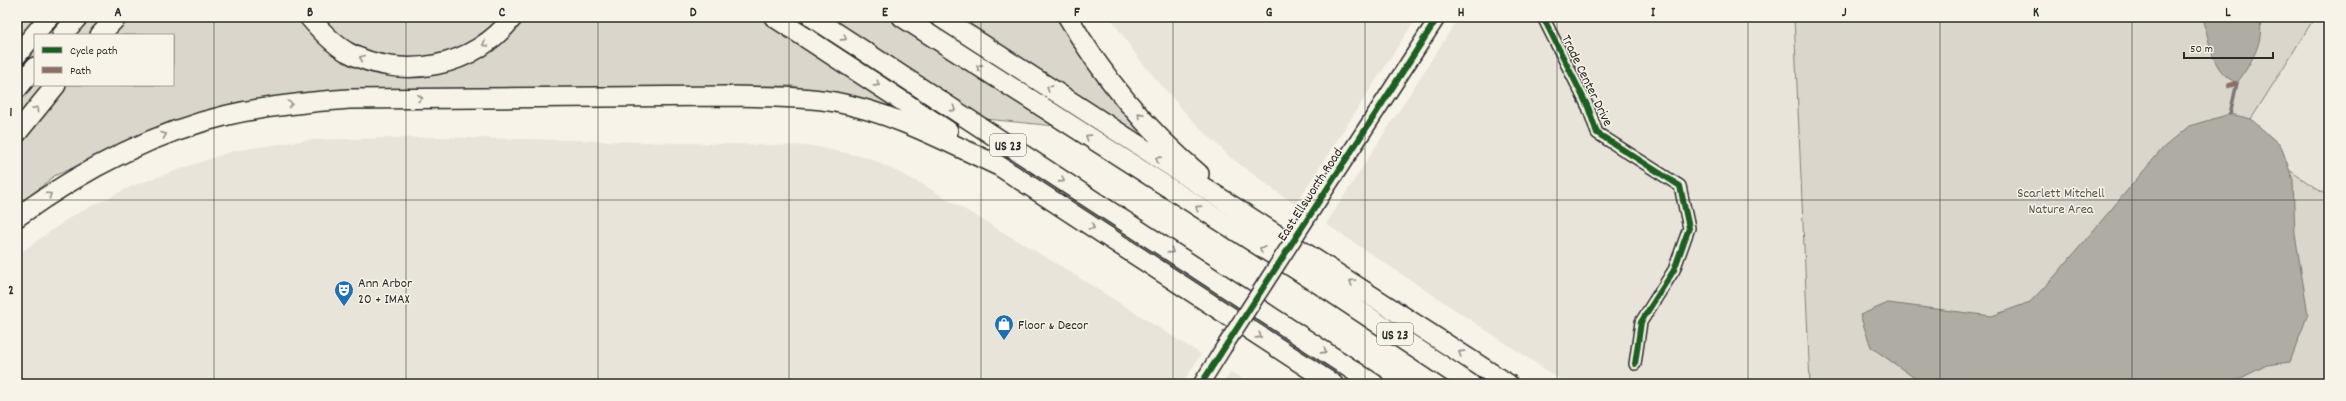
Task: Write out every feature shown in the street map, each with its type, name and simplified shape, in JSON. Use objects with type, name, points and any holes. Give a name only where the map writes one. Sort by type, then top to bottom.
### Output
[{"type":"highway","points":[[34,34],[49,17]]},
{"type":"highway","points":[[63,34],[78,17]]},
{"type":"highway","points":[[101,34],[117,17]]},
{"type":"highway","points":[[309,17],[325,35],[347,51],[373,63],[400,68],[429,66],[460,58],[489,42],[513,17]]},
{"type":"highway","points":[[774,17],[1333,384]]},
{"type":"highway","name":"US 23","points":[[812,17],[1374,384]]},
{"type":"highway","name":"US 23","points":[[902,17],[1319,284],[1470,384]]},
{"type":"highway","points":[[940,17],[1508,384]]},
{"type":"highway","points":[[1068,17],[1082,40],[1120,93],[1149,126],[1182,159],[1250,218]]},
{"type":"highway","points":[[17,54],[34,34]]},
{"type":"highway","points":[[17,89],[34,68]]},
{"type":"highway","points":[[17,133],[55,86]]},
{"type":"highway","points":[[17,217],[53,191],[112,157],[165,134],[228,115],[295,103],[349,99],[732,96],[781,97],[835,102],[880,114],[924,130],[1001,167]]},
{"type":"main road","name":"East Ellsworth Road","points":[[1201,384],[1438,17]]},
{"type":"street","name":"Trade Center Drive","points":[[1543,17],[1588,106],[1597,133],[1680,186],[1689,228],[1674,270],[1642,322],[1636,364]]},
{"type":"shaded area","points":[[1110,17],[1417,17],[1295,205],[1230,157],[1189,117],[1139,59]]},
{"type":"shaded area","points":[[1459,17],[1794,17],[1810,384],[1567,384],[1326,224]]},
{"type":"shaded area","points":[[2203,17],[2259,17],[2261,26],[2259,43],[2256,52],[2237,83],[2228,78],[2217,64],[2210,46]]},
{"type":"shaded area","points":[[2315,17],[2329,17],[2329,197],[2240,137]]},
{"type":"shaded area","points":[[2230,114],[2251,119],[2281,146],[2293,180],[2295,234],[2308,314],[2290,362],[2267,365],[2229,384],[1923,384],[1871,347],[1860,315],[1888,303],[1992,316],[2030,302],[2055,276],[2163,148],[2189,126]]},
{"type":"shaded area","points":[[436,137],[813,146],[869,158],[920,183],[1062,267],[1201,354],[1182,384],[17,384],[17,255],[72,216],[132,186],[233,151],[307,140]]},
{"type":"shaded area","points":[[1231,372],[1251,384],[1223,384]]},
{"type":"green space","points":[[17,17],[1058,17],[1063,28],[1144,135],[897,110],[793,86],[364,89],[201,112],[54,176],[17,207]]},
{"type":"green space","name":"Scarlett Mitchell Nature Area","points":[[1794,17],[2315,17],[2240,137],[2329,197],[2329,384],[1810,384]]},
{"type":"waterway","points":[[2230,114],[2237,83]]},
{"type":"marked path","points":[[2227,86],[2240,82]]},
{"type":"cycle path","points":[[1201,384],[1438,17]]},
{"type":"cycle path","points":[[1543,17],[1588,107],[1597,133],[1680,186],[1689,228],[1674,270],[1641,322],[1635,364]]},
{"type":"place","name":"Ann Arbor 20 + IMAX","points":[[344,307]]},
{"type":"place","name":"Floor & Decor","points":[[1004,341]]}]
